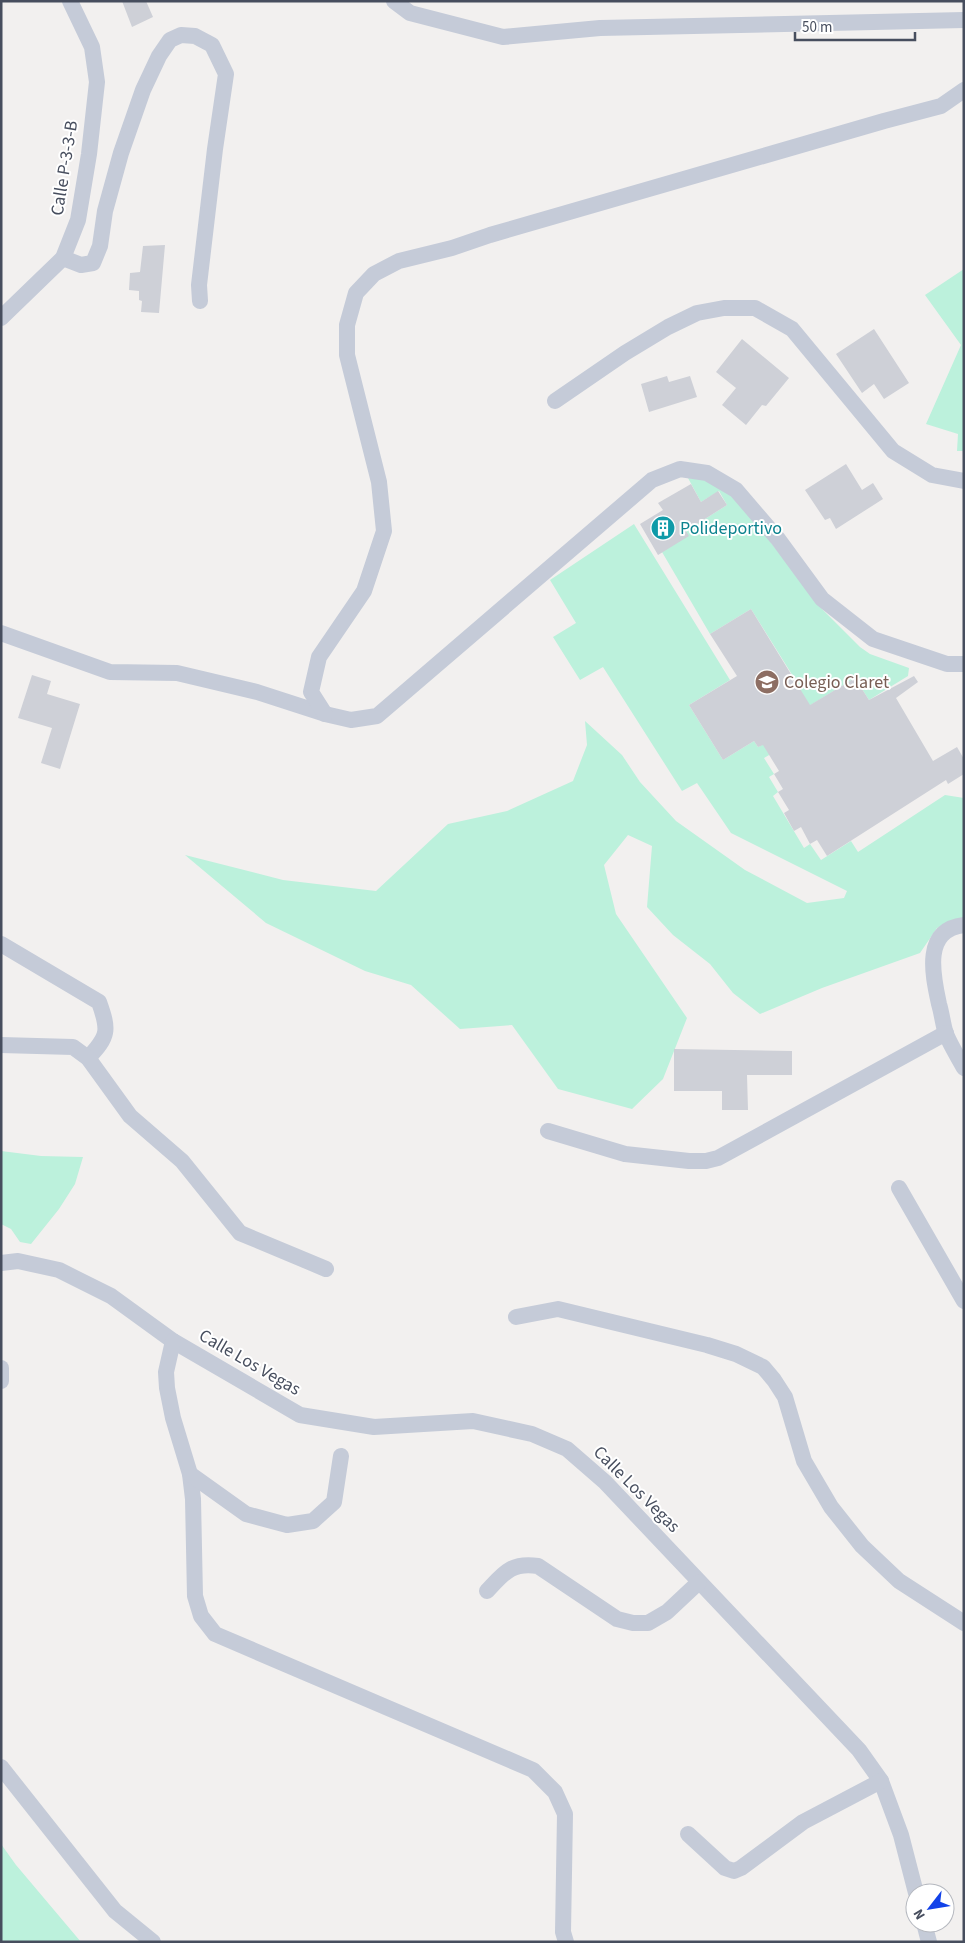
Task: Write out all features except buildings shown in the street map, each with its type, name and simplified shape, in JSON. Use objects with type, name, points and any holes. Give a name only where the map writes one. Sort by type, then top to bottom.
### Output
[{"type":"street","name":"Calle P-3-3-B","points":[[1,318],[63,258],[78,220],[89,154],[97,82],[92,47],[70,1]]},
{"type":"street","points":[[394,1],[410,13],[503,37],[600,28],[964,20]]},
{"type":"street","points":[[63,258],[81,265],[93,263],[100,246],[105,211],[121,153],[142,90],[159,56],[170,40],[181,35],[194,36],[212,45],[226,74],[214,159],[200,285],[200,302]]},
{"type":"street","points":[[325,714],[311,692],[319,657],[364,591],[384,531],[379,482],[347,356],[347,325],[356,293],[374,274],[399,261],[452,248],[941,106],[964,90]]},
{"type":"street","points":[[555,401],[625,353],[668,327],[697,313],[724,308],[755,308],[792,329],[893,452],[932,475],[964,481]]},
{"type":"street","points":[[1,633],[110,672],[177,672],[257,692],[325,714],[351,720],[377,716],[652,480],[680,469],[708,473],[736,490],[778,539],[822,599],[873,639],[948,664],[964,664]]},
{"type":"street","points":[[964,925],[956,926],[942,935],[933,951],[933,972],[946,1033],[964,1068]]},
{"type":"street","points":[[1,944],[99,1002],[107,1030],[101,1044],[88,1058]]},
{"type":"street","points":[[548,1131],[625,1154],[706,1161],[718,1158],[946,1033]]},
{"type":"street","points":[[1,1045],[73,1048],[82,1052],[130,1116],[182,1161],[240,1233],[326,1269]]},
{"type":"street","points":[[899,1188],[964,1301]]},
{"type":"street","name":"Calle Los Vegas","points":[[1,1263],[18,1261],[59,1270],[111,1296],[173,1341],[300,1415],[374,1427],[473,1421],[532,1434],[567,1449],[605,1482],[859,1750],[881,1781],[901,1835],[913,1883]]},
{"type":"street","points":[[516,1317],[558,1309],[707,1345],[736,1354],[763,1367],[785,1397],[804,1461],[831,1507],[862,1546],[898,1581],[964,1623]]},
{"type":"street","points":[[173,1341],[166,1372],[167,1388],[173,1418],[190,1474],[193,1499],[195,1596],[201,1616],[215,1634],[533,1770],[555,1792],[565,1814],[563,1923],[566,1942]]},
{"type":"street","points":[[1,1368],[1,1381]]},
{"type":"street","points":[[190,1474],[246,1514],[287,1525],[313,1521],[334,1502],[341,1456]]},
{"type":"street","points":[[487,1592],[508,1569],[524,1564],[538,1566],[617,1619],[633,1623],[648,1623],[668,1612],[699,1582]]},
{"type":"street","points":[[1,1767],[115,1911],[153,1942]]},
{"type":"street","points":[[688,1834],[725,1868],[734,1871],[741,1868],[803,1822],[881,1781]]},
{"type":"green space","points":[[964,269],[964,451],[957,451],[958,434],[926,424],[961,345],[925,295]]},
{"type":"green space","points":[[688,478],[723,480],[822,609],[860,647],[870,654],[909,668],[908,676],[869,700],[855,678],[804,709],[795,693],[801,689],[751,609],[710,634],[662,552],[686,531],[727,505],[719,491],[701,502]]},
{"type":"green space","points":[[634,524],[730,680],[689,705],[723,760],[754,741],[758,747],[770,741],[776,751],[764,758],[774,774],[769,777],[778,792],[773,796],[804,848],[810,844],[821,860],[851,841],[858,852],[945,795],[964,798],[964,918],[937,928],[920,953],[822,988],[760,1014],[733,993],[710,964],[673,935],[647,907],[652,846],[628,835],[604,865],[616,914],[687,1018],[663,1079],[632,1109],[558,1089],[512,1025],[460,1029],[411,985],[365,971],[266,923],[185,855],[283,880],[376,891],[448,824],[507,811],[573,781],[587,745],[585,721],[622,755],[640,782],[676,821],[745,870],[807,903],[844,898],[847,891],[731,833],[697,783],[682,791],[603,667],[580,680],[553,637],[576,623],[550,580]]},
{"type":"green space","points":[[1,1151],[41,1156],[83,1157],[75,1184],[59,1209],[31,1244],[20,1242],[11,1229],[1,1224]]},
{"type":"green space","points":[[1,1844],[16,1865],[81,1942],[1,1942]]},
{"type":"place","name":"Polideportivo","points":[[663,528]]},
{"type":"place","name":"Colegio Claret","points":[[767,682]]}]
